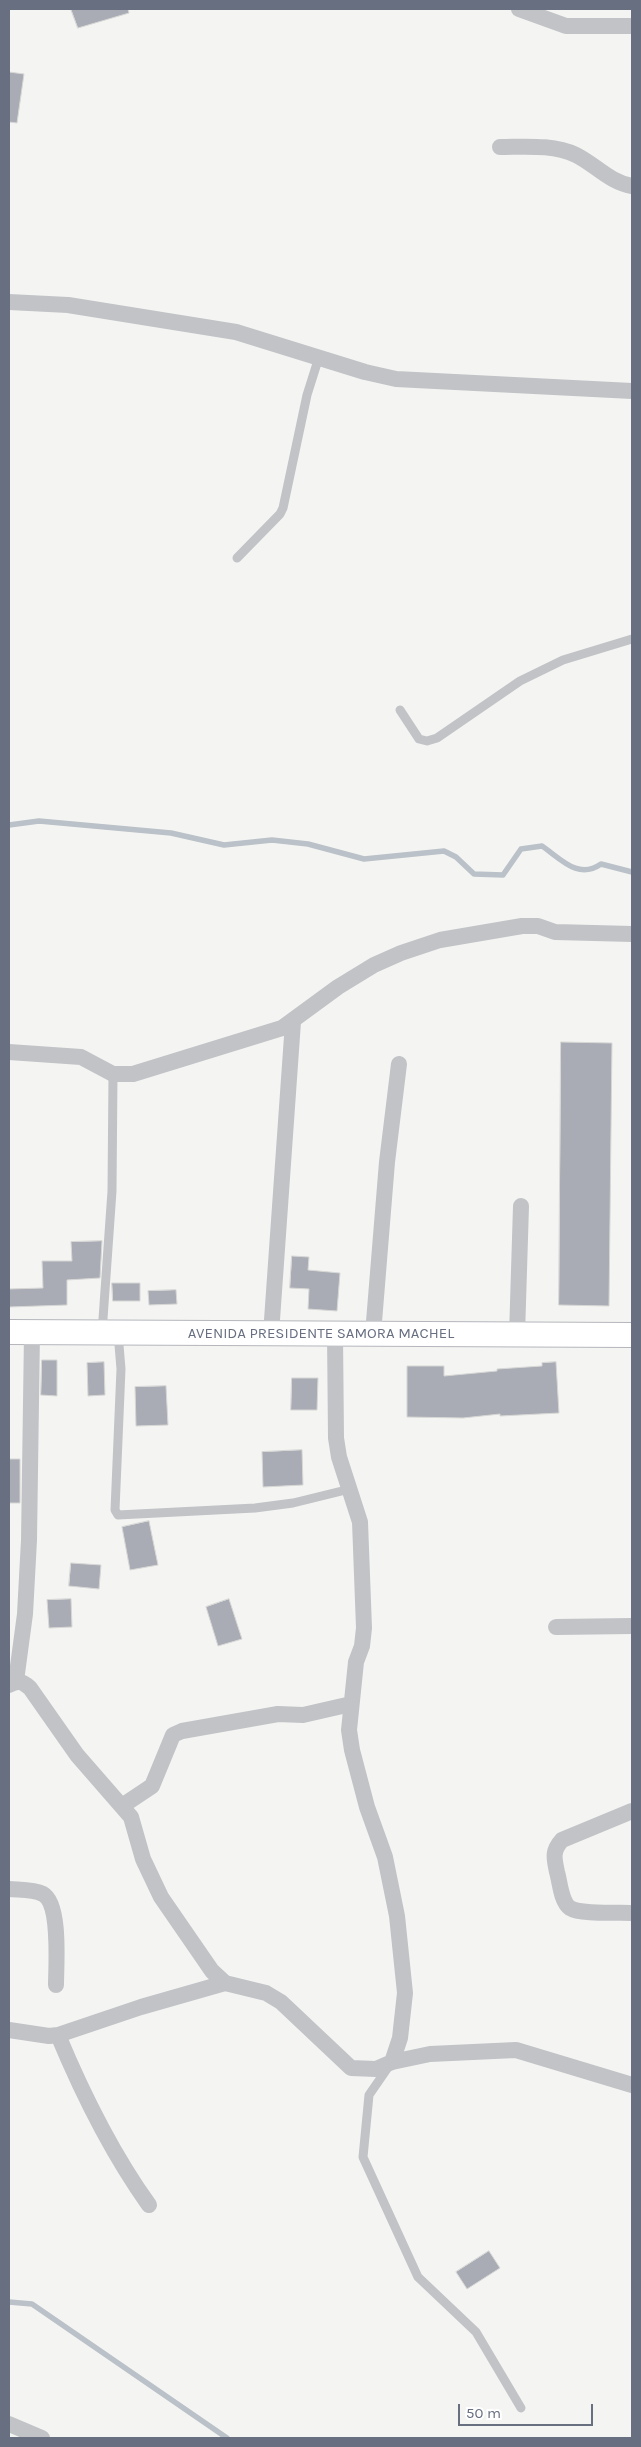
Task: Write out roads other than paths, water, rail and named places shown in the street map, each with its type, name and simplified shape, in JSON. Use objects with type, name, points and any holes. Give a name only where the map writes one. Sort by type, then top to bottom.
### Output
[{"type":"main road","name":"AVENIDA PRESIDENTE SAMORA MACHEL","points":[[9,1332],[632,1335]]},
{"type":"street","points":[[519,9],[566,26],[632,26]]},
{"type":"street","points":[[500,147],[552,148],[575,155],[618,184],[632,186]]},
{"type":"street","points":[[9,302],[68,305],[236,332],[366,372],[396,379],[632,391]]},
{"type":"street","points":[[9,1052],[81,1057],[113,1074],[133,1074],[150,1071],[282,1028],[294,1022],[338,987],[374,965],[440,940],[522,926],[538,926],[555,932],[632,934]]},
{"type":"street","points":[[271,1334],[294,1022]]},
{"type":"street","points":[[373,1334],[387,1162],[399,1064]]},
{"type":"street","points":[[517,1335],[521,1206]]},
{"type":"street","points":[[32,1332],[29,1540],[25,1614],[12,1683],[23,1682],[30,1688],[78,1754],[122,1806],[133,1822],[143,1859],[161,1897],[212,1971],[225,1982],[266,1993],[281,2002],[351,2068],[376,2069],[392,2062],[430,2054],[516,2050],[632,2085]]},
{"type":"street","points":[[335,1334],[336,1438],[339,1457],[360,1522],[364,1628],[362,1646],[356,1662],[349,1730],[352,1750],[367,1807],[385,1857],[397,1916],[405,1993],[400,2038],[392,2062]]},
{"type":"street","points":[[556,1627],[632,1626]]},
{"type":"street","points":[[122,1806],[152,1786],[173,1735],[182,1731],[278,1714],[303,1715],[351,1704]]},
{"type":"street","points":[[632,1811],[562,1840],[555,1848],[554,1856],[564,1900],[570,1908],[632,1913]]},
{"type":"street","points":[[9,1889],[39,1893],[45,1895],[51,1903],[55,1919],[56,1985]]},
{"type":"street","points":[[9,2030],[49,2036],[58,2035],[141,2007],[225,1982]]},
{"type":"street","points":[[58,2035],[102,2131],[129,2177],[149,2205]]},
{"type":"street","points":[[9,2424],[42,2438]]},
{"type":"lane","points":[[237,558],[280,514],[283,508],[307,395],[319,357]]},
{"type":"lane","points":[[400,710],[419,739],[427,741],[437,738],[520,681],[563,660],[632,638]]},
{"type":"lane","points":[[113,1074],[110,1333],[121,1368],[115,1510],[118,1515],[255,1508],[294,1503],[350,1488]]},
{"type":"lane","points":[[392,2062],[369,2094],[363,2157],[418,2277],[476,2332],[520,2408]]},
{"type":"waterway","points":[[9,825],[39,821],[171,833],[224,845],[272,840],[308,844],[364,859],[444,851],[456,857],[474,874],[503,875],[521,849],[542,846],[563,862],[577,869],[585,870],[601,864],[632,872]]},
{"type":"waterway","points":[[9,2302],[32,2304],[227,2438]]}]
